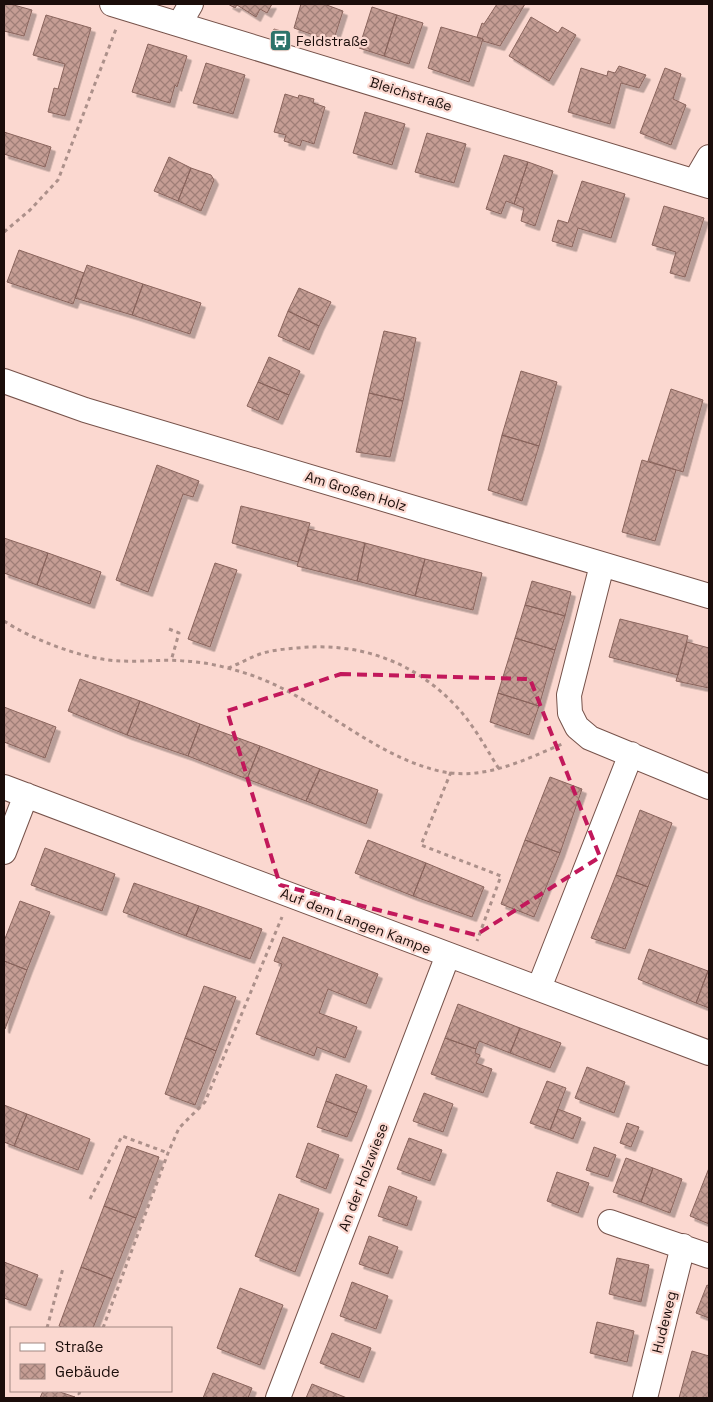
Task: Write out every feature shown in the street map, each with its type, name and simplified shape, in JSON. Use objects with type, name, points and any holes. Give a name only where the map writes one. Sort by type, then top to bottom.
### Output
[{"type":"street","name":"Bleichstraße","points":[[118,6],[185,14],[702,184]]},
{"type":"street","points":[[702,184],[709,157]]},
{"type":"street","name":"Am Großen Holz","points":[[4,381],[85,410],[709,596]]},
{"type":"street","points":[[602,565],[569,695],[570,713],[577,727],[585,734],[709,787]]},
{"type":"street","points":[[539,988],[630,754]]},
{"type":"street","name":"Auf dem Langen Kampe","points":[[4,787],[709,1053]]},
{"type":"street","points":[[4,852],[26,795]]},
{"type":"street","name":"An der Holzwiese","points":[[278,1398],[458,959]]},
{"type":"street","points":[[610,1222],[709,1256]]},
{"type":"street","name":"Hudeweg","points":[[644,1398],[683,1246]]},
{"type":"path","points":[[4,232],[30,210],[58,180],[118,6]]},
{"type":"path","points":[[4,621],[15,629],[88,657],[119,661],[210,663],[252,675],[293,694],[393,755],[439,771],[476,774],[499,769],[585,734]]},
{"type":"path","points":[[169,630],[179,633],[170,661]]},
{"type":"path","points":[[228,668],[259,654],[315,646],[343,647],[374,654],[404,666],[434,686],[451,701],[466,719],[499,769]]},
{"type":"path","points":[[451,772],[421,845],[501,876],[458,959]]},
{"type":"path","points":[[103,1327],[168,1153],[179,1128],[205,1102],[291,896]]},
{"type":"path","points":[[90,1199],[122,1136],[168,1153]]},
{"type":"path","points":[[47,1327],[63,1268]]},
{"type":"path","points":[[79,1392],[80,1398]]},
{"type":"highlighted area","points":[[341,674],[530,679],[600,857],[476,935],[280,885],[227,711]]},
{"type":"building","points":[[4,4],[32,10],[24,36],[4,31]]},
{"type":"building","points":[[228,4],[272,4],[267,13],[260,9],[256,17],[237,5],[235,8]]},
{"type":"building","points":[[301,4],[324,4],[343,11],[333,42],[294,28]]},
{"type":"building","points":[[497,4],[525,4],[500,46],[483,41],[483,39],[477,37],[482,23],[484,24]]},
{"type":"building","points":[[372,7],[397,15],[384,56],[359,48]]},
{"type":"building","points":[[46,15],[91,28],[65,116],[48,112],[54,88],[58,89],[65,64],[33,55]]},
{"type":"building","points":[[397,15],[423,23],[409,64],[384,56]]},
{"type":"building","points":[[531,17],[558,33],[562,27],[576,35],[549,81],[509,56]]},
{"type":"building","points":[[441,27],[483,39],[469,82],[428,68]]},
{"type":"building","points":[[274,29],[285,32],[283,38],[272,35]]},
{"type":"building","points":[[148,44],[187,56],[170,103],[132,92]]},
{"type":"building","points":[[206,63],[245,75],[233,114],[193,103]]},
{"type":"building","points":[[619,66],[646,75],[639,88],[621,83],[610,124],[568,112],[581,68],[607,76],[608,71],[615,73]]},
{"type":"building","points":[[665,68],[681,74],[673,99],[686,105],[671,145],[640,133]]},
{"type":"building","points":[[285,94],[298,98],[299,95],[314,99],[313,103],[325,107],[314,144],[302,140],[300,146],[284,141],[286,135],[274,132]]},
{"type":"building","points":[[365,112],[405,124],[392,165],[353,153]]},
{"type":"building","points":[[4,132],[51,147],[45,167],[4,154]]},
{"type":"building","points":[[427,133],[466,144],[454,183],[415,172]]},
{"type":"building","points":[[504,155],[528,162],[514,204],[506,201],[501,214],[486,209]]},
{"type":"building","points":[[169,157],[191,168],[178,201],[154,191]]},
{"type":"building","points":[[528,162],[553,171],[535,226],[521,221],[524,208],[514,204]]},
{"type":"building","points":[[191,168],[211,175],[214,180],[201,211],[178,201]]},
{"type":"building","points":[[582,181],[625,194],[611,238],[578,228],[572,247],[552,241],[558,220],[568,223]]},
{"type":"building","points":[[664,206],[704,218],[685,277],[670,273],[676,252],[652,245]]},
{"type":"building","points":[[19,250],[84,273],[73,304],[7,282]]},
{"type":"building","points":[[87,265],[143,284],[132,315],[75,298]]},
{"type":"building","points":[[143,284],[201,303],[190,334],[132,315]]},
{"type":"building","points":[[299,288],[331,302],[319,326],[288,311]]},
{"type":"building","points":[[288,311],[319,326],[309,350],[278,336]]},
{"type":"building","points":[[384,331],[416,338],[403,401],[369,393]]},
{"type":"building","points":[[269,357],[300,371],[289,395],[258,382]]},
{"type":"building","points":[[521,371],[557,382],[539,446],[502,435]]},
{"type":"building","points":[[258,382],[289,395],[278,420],[247,406]]},
{"type":"building","points":[[671,389],[703,400],[683,472],[648,461]]},
{"type":"building","points":[[369,393],[403,401],[390,457],[356,452]]},
{"type":"building","points":[[502,435],[539,446],[522,501],[488,490]]},
{"type":"building","points":[[642,460],[676,470],[655,541],[622,532]]},
{"type":"building","points":[[157,465],[199,481],[193,497],[183,494],[148,592],[116,580]]},
{"type":"building","points":[[241,506],[310,523],[298,562],[232,543]]},
{"type":"building","points":[[309,529],[365,543],[357,581],[297,566]]},
{"type":"building","points":[[4,538],[48,553],[37,585],[4,573]]},
{"type":"building","points":[[365,543],[425,559],[415,596],[357,581]]},
{"type":"building","points":[[48,553],[101,572],[90,604],[37,585]]},
{"type":"building","points":[[425,559],[482,573],[473,610],[415,596]]},
{"type":"building","points":[[215,563],[237,570],[210,647],[188,639]]},
{"type":"building","points":[[532,581],[571,592],[565,616],[525,605]]},
{"type":"building","points":[[525,605],[565,616],[555,650],[515,638]]},
{"type":"building","points":[[620,619],[688,636],[678,675],[609,657]]},
{"type":"building","points":[[515,638],[555,650],[539,706],[498,693]]},
{"type":"building","points":[[687,642],[709,648],[709,688],[676,681]]},
{"type":"building","points":[[80,679],[140,701],[127,735],[68,711]]},
{"type":"building","points":[[498,693],[539,706],[529,735],[490,722]]},
{"type":"building","points":[[140,701],[200,724],[188,756],[127,735]]},
{"type":"building","points":[[4,707],[56,727],[45,758],[4,742]]},
{"type":"building","points":[[200,724],[260,746],[247,779],[188,756]]},
{"type":"building","points":[[260,746],[320,769],[306,801],[247,779]]},
{"type":"building","points":[[320,769],[378,790],[366,824],[306,801]]},
{"type":"building","points":[[550,777],[582,789],[560,853],[525,840]]},
{"type":"building","points":[[640,810],[672,823],[648,887],[616,875]]},
{"type":"building","points":[[368,840],[426,863],[413,896],[355,873]]},
{"type":"building","points":[[525,840],[560,853],[534,917],[501,904]]},
{"type":"building","points":[[45,848],[115,874],[102,911],[31,885]]},
{"type":"building","points":[[426,863],[484,887],[472,917],[413,896]]},
{"type":"building","points":[[616,875],[648,887],[625,949],[591,938]]},
{"type":"building","points":[[134,883],[199,906],[186,936],[123,912]]},
{"type":"building","points":[[20,901],[50,912],[27,970],[4,961],[4,941]]},
{"type":"building","points":[[199,906],[262,929],[250,959],[186,936]]},
{"type":"building","points":[[283,937],[378,974],[366,1004],[328,989],[319,1013],[357,1027],[345,1058],[317,1047],[314,1056],[256,1034],[282,964],[274,961]]},
{"type":"building","points":[[649,949],[708,971],[696,1003],[638,979]]},
{"type":"building","points":[[4,961],[27,970],[5,1029],[4,1028]]},
{"type":"building","points":[[709,972],[709,1008],[696,1003]]},
{"type":"building","points":[[204,986],[236,997],[216,1051],[185,1038]]},
{"type":"building","points":[[458,1004],[520,1028],[510,1053],[479,1041],[476,1049],[445,1038]]},
{"type":"building","points":[[520,1028],[561,1043],[550,1068],[510,1053]]},
{"type":"building","points":[[185,1038],[216,1051],[195,1105],[165,1094]]},
{"type":"building","points":[[445,1038],[476,1049],[475,1053],[480,1055],[476,1063],[492,1069],[483,1093],[431,1074]]},
{"type":"building","points":[[587,1067],[625,1082],[614,1113],[575,1098]]},
{"type":"building","points":[[336,1074],[367,1086],[357,1113],[326,1101]]},
{"type":"building","points":[[547,1081],[566,1088],[550,1130],[530,1123]]},
{"type":"building","points":[[424,1093],[453,1104],[443,1132],[413,1121]]},
{"type":"building","points":[[326,1101],[357,1113],[347,1137],[317,1127]]},
{"type":"building","points":[[4,1105],[27,1114],[14,1146],[4,1142]]},
{"type":"building","points":[[558,1109],[581,1118],[573,1139],[550,1130]]},
{"type":"building","points":[[27,1114],[90,1139],[78,1170],[14,1146]]},
{"type":"building","points":[[627,1123],[639,1127],[631,1147],[620,1143]]},
{"type":"building","points":[[409,1138],[442,1150],[430,1181],[397,1169]]},
{"type":"building","points":[[308,1143],[339,1155],[326,1189],[296,1177]]},
{"type":"building","points":[[127,1146],[159,1157],[136,1218],[104,1206]]},
{"type":"building","points":[[594,1147],[616,1155],[608,1177],[586,1170]]},
{"type":"building","points":[[626,1158],[653,1168],[641,1202],[613,1192]]},
{"type":"building","points":[[653,1168],[682,1179],[670,1213],[641,1202]]},
{"type":"building","points":[[709,1168],[709,1224],[690,1216]]},
{"type":"building","points":[[557,1172],[589,1183],[578,1213],[547,1201]]},
{"type":"building","points":[[389,1186],[417,1197],[407,1226],[378,1216]]},
{"type":"building","points":[[279,1194],[319,1209],[295,1272],[255,1256]]},
{"type":"building","points":[[104,1206],[136,1218],[112,1279],[81,1267]]},
{"type":"building","points":[[369,1236],[398,1247],[388,1274],[359,1264]]},
{"type":"building","points":[[617,1258],[649,1265],[641,1302],[609,1294]]},
{"type":"building","points":[[4,1262],[38,1275],[26,1306],[4,1298]]},
{"type":"building","points":[[81,1267],[112,1279],[93,1327],[59,1326]]},
{"type":"building","points":[[352,1282],[388,1296],[376,1329],[340,1316]]},
{"type":"building","points":[[707,1285],[709,1286],[709,1318],[696,1313]]},
{"type":"building","points":[[240,1288],[283,1305],[260,1365],[217,1348]]},
{"type":"building","points":[[597,1322],[634,1331],[627,1362],[590,1353]]},
{"type":"building","points":[[332,1333],[371,1348],[359,1378],[320,1363]]},
{"type":"building","points":[[692,1351],[709,1356],[709,1398],[679,1398]]},
{"type":"building","points":[[213,1373],[252,1388],[248,1398],[203,1398]]},
{"type":"building","points":[[312,1384],[347,1398],[306,1398]]},
{"type":"building","points":[[43,1392],[60,1392],[75,1397],[40,1398]]},
{"type":"place","name":"Feldstraße","points":[[280,41]]}]
